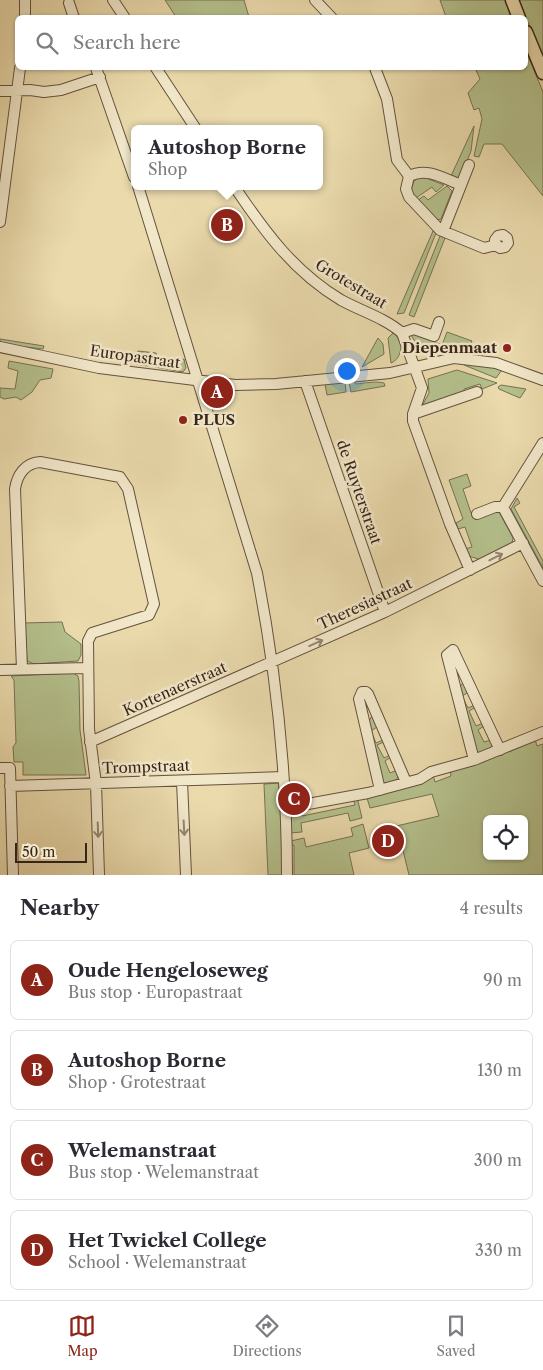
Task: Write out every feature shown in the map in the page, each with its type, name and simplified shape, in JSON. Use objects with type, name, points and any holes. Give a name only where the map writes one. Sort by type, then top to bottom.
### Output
[{"type":"main road","points":[[512,0],[518,15]]},
{"type":"main road","points":[[528,37],[542,71]]},
{"type":"street","points":[[25,0],[25,15]]},
{"type":"street","points":[[113,0],[123,15]]},
{"type":"street","points":[[315,0],[329,15]]},
{"type":"street","points":[[69,3],[73,15]]},
{"type":"street","points":[[0,222],[20,70]]},
{"type":"street","points":[[157,70],[193,125]]},
{"type":"street","points":[[376,70],[387,99],[397,160],[408,176],[406,189],[409,197],[440,230],[484,248],[496,245]]},
{"type":"street","points":[[0,91],[44,92],[62,90],[98,72],[131,168]]},
{"type":"street","points":[[440,230],[445,226],[469,165]]},
{"type":"street","points":[[408,176],[422,171],[430,172],[461,185]]},
{"type":"street","points":[[139,190],[200,382],[257,573],[272,663],[284,777],[287,875]]},
{"type":"street","name":"Grotestraat","points":[[237,190],[258,224],[291,263],[341,300],[402,333],[414,329],[434,336],[439,322]]},
{"type":"street","points":[[402,333],[422,388],[413,414],[413,421],[450,524],[470,570]]},
{"type":"street","name":"Europastraat","points":[[0,347],[99,368],[200,382],[251,385],[390,373],[415,368]]},
{"type":"street","points":[[415,368],[442,360],[466,358],[496,363],[543,380]]},
{"type":"street","points":[[523,373],[543,384]]},
{"type":"street","name":"de Ruyterstraat","points":[[305,381],[384,612]]},
{"type":"street","points":[[413,414],[476,392]]},
{"type":"street","points":[[503,507],[543,444]]},
{"type":"street","points":[[22,669],[15,486],[18,478],[26,466],[33,462],[40,462],[123,479],[128,489],[154,604],[149,615],[92,633],[88,640],[87,668],[90,742],[96,784],[99,875]]},
{"type":"street","points":[[477,514],[495,507],[503,507]]},
{"type":"street","points":[[503,507],[543,581]]},
{"type":"street","name":"Theresiastraat","points":[[272,663],[384,612],[523,543]]},
{"type":"street","points":[[474,760],[446,655],[453,650],[500,750]]},
{"type":"street","name":"Kortenaerstraat","points":[[90,742],[272,663]]},
{"type":"street","points":[[0,670],[87,668]]},
{"type":"street","points":[[380,790],[359,699],[362,692],[368,694],[406,782]]},
{"type":"street","points":[[286,808],[380,790],[420,779],[431,772],[474,760],[543,732]]},
{"type":"street","points":[[0,768],[10,768],[14,875]]},
{"type":"street","name":"Trompstraat","points":[[10,786],[284,777]]},
{"type":"street","points":[[182,781],[186,875]]},
{"type":"green space","points":[[165,0],[244,0],[248,15],[175,15]]},
{"type":"green space","points":[[440,0],[505,0],[511,15],[445,15]]},
{"type":"green space","points":[[518,0],[543,0],[543,57],[528,23],[528,15],[525,15]]},
{"type":"green space","points":[[528,55],[543,92],[543,196],[502,144],[484,144],[479,157],[474,156],[482,119],[479,108],[474,110],[468,93],[480,79],[476,70],[528,70]]},
{"type":"green space","points":[[474,126],[471,151],[458,179],[451,176]]},
{"type":"green space","points":[[421,176],[444,185],[436,192],[432,187],[416,198],[411,190],[414,181]]},
{"type":"green space","points":[[447,186],[452,191],[441,219],[437,220],[418,200],[424,196],[428,200]]},
{"type":"green space","points":[[433,231],[436,233],[404,313],[397,314]]},
{"type":"green space","points":[[440,236],[445,238],[414,317],[409,315]]},
{"type":"green space","points":[[447,332],[472,341],[469,350],[425,352],[419,348],[411,335],[412,333],[426,336],[427,339],[442,345]]},
{"type":"green space","points":[[393,333],[399,340],[401,349],[398,357],[391,363],[388,338]]},
{"type":"green space","points":[[378,338],[383,344],[384,354],[362,367]]},
{"type":"green space","points":[[0,339],[44,346],[43,349],[26,347],[23,349],[0,345]]},
{"type":"green space","points":[[138,351],[156,353],[160,363],[148,366],[136,364]]},
{"type":"green space","points":[[184,359],[186,368],[183,372],[155,367]]},
{"type":"green space","points":[[9,361],[53,369],[51,378],[40,380],[32,392],[21,400],[16,397],[4,399],[0,397],[0,388],[15,389],[18,371],[8,368]]},
{"type":"green space","points":[[464,363],[502,370],[496,378],[464,365]]},
{"type":"green space","points":[[457,370],[497,383],[482,389],[480,384],[464,389],[464,392],[422,406],[429,393],[428,379]]},
{"type":"green space","points":[[354,381],[356,384],[381,382],[385,386],[351,392],[349,382]]},
{"type":"green space","points":[[345,382],[346,392],[327,395],[325,384]]},
{"type":"green space","points":[[501,385],[526,389],[520,398],[499,389],[498,387]]},
{"type":"green space","points":[[467,474],[471,486],[463,489],[471,513],[499,512],[513,538],[512,543],[481,560],[469,556],[465,549],[472,547],[465,527],[458,529],[456,523],[463,519],[449,480]]},
{"type":"green space","points":[[517,498],[520,503],[514,507],[543,561],[543,568],[511,509]]},
{"type":"green space","points":[[62,622],[65,632],[81,644],[81,655],[78,661],[34,664],[27,661],[24,623]]},
{"type":"green space","points":[[73,673],[78,676],[79,681],[80,730],[86,775],[23,775],[23,762],[14,762],[13,747],[16,743],[14,680],[11,676]]},
{"type":"green space","points":[[466,679],[469,692],[462,696],[468,708],[475,705],[476,707],[469,711],[476,726],[483,723],[484,726],[478,730],[484,742],[491,740],[492,745],[489,750],[480,753],[474,750],[458,689]]},
{"type":"green space","points":[[374,713],[377,727],[371,731],[376,743],[383,740],[384,742],[377,745],[384,758],[390,755],[391,757],[385,761],[390,773],[397,770],[399,775],[396,780],[387,784],[381,781],[367,724]]},
{"type":"green space","points":[[535,739],[537,746],[543,744],[543,875],[409,875],[401,842],[378,846],[375,831],[439,816],[432,794],[370,808],[367,798],[421,782],[433,775],[435,782],[451,776],[450,769],[483,761]]},
{"type":"green space","points":[[280,783],[283,875],[268,875],[264,784]]},
{"type":"green space","points":[[353,797],[357,797],[362,818],[350,821],[348,813],[301,823],[302,832],[290,833],[289,811],[300,808],[302,816],[355,805]]},
{"type":"green space","points":[[363,824],[369,848],[349,853],[354,875],[294,875],[294,845],[291,845],[291,841],[304,838],[306,847],[353,836],[351,828]]},
{"type":"place","name":"Autoshop Borne","points":[[227,225]]},
{"type":"place","name":"Diepenmaat","points":[[507,348]]},
{"type":"place","name":"Oude Hengeloseweg","points":[[217,392]]},
{"type":"place","name":"PLUS","points":[[183,420]]},
{"type":"place","name":"Welemanstraat","points":[[294,799]]},
{"type":"place","name":"Het Twickel College","points":[[388,841]]}]
